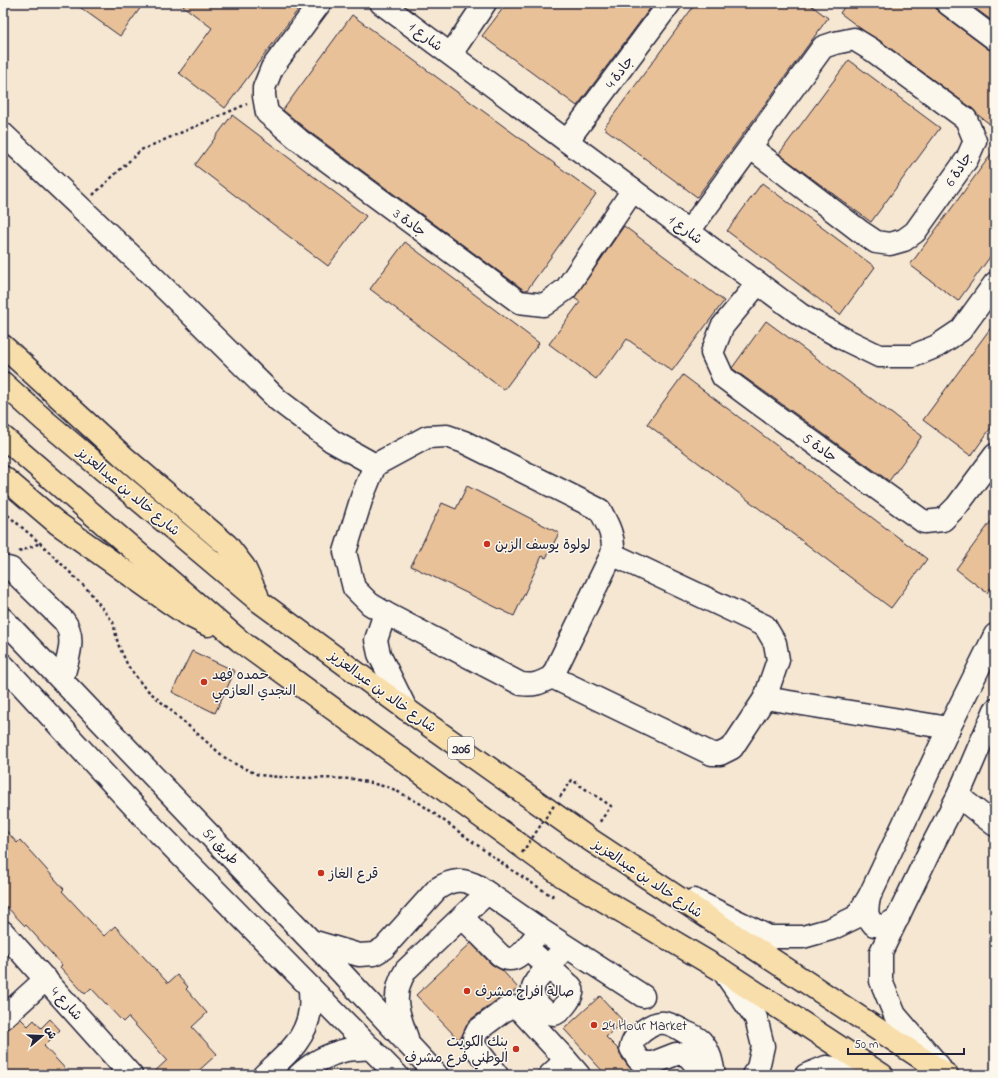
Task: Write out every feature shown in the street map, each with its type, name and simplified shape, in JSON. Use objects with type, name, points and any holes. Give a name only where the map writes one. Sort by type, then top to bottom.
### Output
[{"type":"main road","points":[[3,346],[124,456],[227,545],[244,567],[260,602]]},
{"type":"main road","name":"شارع خالد بن عبدالعزيز","points":[[3,383],[44,420],[260,602],[406,709],[589,839],[947,1075]]},
{"type":"main road","points":[[3,437],[240,640],[564,877],[723,971],[881,1075]]},
{"type":"main road","points":[[3,478],[57,523],[186,614],[240,640]]},
{"type":"street","name":"جادة 3","points":[[320,3],[272,68],[264,88],[267,113],[299,140],[519,302],[544,305],[566,289],[633,190]]},
{"type":"street","name":"شارع 1","points":[[381,3],[801,315],[844,339],[879,356],[913,356],[937,346],[961,330],[995,282]]},
{"type":"street","points":[[450,54],[485,3]]},
{"type":"street","name":"جادة 4","points":[[567,141],[670,3]]},
{"type":"street","points":[[947,3],[995,39]]},
{"type":"street","name":"جادة 6","points":[[689,231],[750,147],[824,47],[836,43],[854,39],[872,50],[966,119],[975,141],[967,159],[915,232],[904,240],[890,244],[876,242],[861,232],[750,147]]},
{"type":"street","points":[[3,134],[138,262],[278,400],[332,441],[375,466]]},
{"type":"street","name":"جادة 5","points":[[758,283],[722,327],[712,353],[723,377],[758,403],[924,522],[943,520],[948,516],[995,455]]},
{"type":"street","points":[[447,436],[464,442],[600,510],[608,527],[612,541],[612,554],[552,677],[531,686],[521,684],[385,613],[370,604],[354,588],[345,552],[362,497],[375,466],[426,437],[447,436]]},
{"type":"street","points":[[552,677],[712,754],[720,754],[732,748],[765,698],[778,660],[775,643],[765,626],[612,554]]},
{"type":"street","points":[[9,560],[11,569],[68,626],[71,645],[62,680]]},
{"type":"street","points":[[385,613],[376,640],[378,654],[406,709]]},
{"type":"street","name":"طريق 51","points":[[3,619],[312,941],[437,1075]]},
{"type":"street","points":[[640,873],[769,937],[803,938],[831,929],[856,917],[869,897],[995,635]]},
{"type":"street","points":[[3,665],[160,834],[397,1075]]},
{"type":"street","points":[[765,698],[949,728]]},
{"type":"street","points":[[947,1075],[895,1015],[881,981],[881,952],[930,848],[958,796],[995,710]]},
{"type":"street","points":[[111,781],[136,757]]},
{"type":"street","points":[[131,803],[156,779]]},
{"type":"street","points":[[958,796],[995,825]]},
{"type":"street","points":[[312,941],[359,955],[374,954],[384,948],[437,889],[453,881],[462,881],[479,887],[541,930],[642,996]]},
{"type":"street","points":[[409,1045],[397,1010],[396,999],[400,979],[406,970],[487,893]]},
{"type":"street","points":[[869,897],[867,911],[869,920],[874,926],[882,927],[898,918]]},
{"type":"street","points":[[462,917],[504,958],[513,960],[520,955],[541,930]]},
{"type":"street","name":"شارع 4","points":[[3,932],[131,1075]]},
{"type":"street","points":[[526,948],[549,967],[566,946]]},
{"type":"street","points":[[384,948],[386,960],[395,968],[406,970]]},
{"type":"street","points":[[723,971],[756,1018],[763,1046],[758,1068],[754,1075]]},
{"type":"street","points":[[3,1018],[46,980]]},
{"type":"street","points":[[264,1075],[293,1048],[302,1035],[310,1009],[310,987]]},
{"type":"street","points":[[497,1075],[475,1047],[474,1038],[478,1030],[506,1009],[513,1007],[520,1010],[573,1068],[550,1075]]},
{"type":"street","points":[[698,1075],[695,1064],[686,1054],[676,1054],[653,1063],[644,1064],[638,1059],[631,1048],[633,1040],[652,1024],[660,1022],[674,1026],[700,1040],[711,1059],[714,1075]]},
{"type":"street","points":[[293,1048],[304,1071],[330,1055],[347,1050],[371,1048]]},
{"type":"street","points":[[806,1075],[826,1067],[881,1075]]},
{"type":"path","points":[[81,207],[141,150],[264,96]]},
{"type":"path","points":[[3,511],[40,543],[89,591],[113,622],[118,644],[128,666],[144,687],[224,757],[259,775],[354,779],[391,788],[422,804],[510,870],[552,896]]},
{"type":"path","points":[[9,560],[40,543]]},
{"type":"path","points":[[522,853],[572,780],[611,806]]},
{"type":"building","points":[[74,3],[144,3],[120,36]]},
{"type":"building","points":[[179,3],[303,3],[225,108],[179,73],[212,28]]},
{"type":"building","points":[[507,3],[654,3],[577,106],[482,36]]},
{"type":"building","points":[[696,3],[808,3],[828,18],[697,197],[604,128]]},
{"type":"building","points":[[847,3],[935,3],[936,8],[940,13],[988,49],[995,51],[995,128],[978,115],[973,109],[840,13]]},
{"type":"building","points":[[968,3],[995,3],[995,23]]},
{"type":"building","points":[[352,15],[596,194],[527,290],[524,290],[307,130],[283,110]]},
{"type":"building","points":[[849,60],[940,128],[871,222],[779,154]]},
{"type":"building","points":[[232,115],[366,216],[328,266],[195,165]]},
{"type":"building","points":[[995,149],[995,250],[958,301],[910,265]]},
{"type":"building","points":[[762,183],[875,267],[840,315],[727,231]]},
{"type":"building","points":[[624,226],[724,301],[672,371],[627,339],[596,379],[549,344],[580,302],[574,298]]},
{"type":"building","points":[[405,242],[539,343],[504,390],[370,289]]},
{"type":"building","points":[[766,321],[922,436],[889,481],[732,368]]},
{"type":"building","points":[[995,322],[995,422],[971,456],[923,420]]},
{"type":"building","points":[[683,375],[927,559],[891,608],[647,424]]},
{"type":"building","name":"لولوة يوسف الزبن","points":[[467,486],[559,533],[546,558],[542,556],[514,616],[411,566],[442,503],[456,509]]},
{"type":"building","points":[[995,516],[995,582],[987,593],[956,569]]},
{"type":"building","name":"حمده فهد النجدي العازمي","points":[[192,651],[235,671],[215,713],[172,692]]},
{"type":"building","points":[[3,827],[17,843],[20,840],[64,889],[62,891],[104,936],[115,926],[168,983],[177,975],[188,987],[186,989],[207,1013],[192,1027],[217,1054],[194,1075],[151,1075],[167,1060],[128,1017],[123,1022],[91,988],[85,994],[60,967],[62,965],[26,925],[25,926],[3,903]]},
{"type":"building","name":"صالة افراح مشرف","points":[[471,943],[491,964],[502,970],[518,988],[510,995],[498,999],[470,1020],[462,1036],[458,1039],[416,995]]},
{"type":"building","points":[[600,996],[623,1021],[606,1037],[619,1050],[620,1055],[628,1066],[642,1075],[606,1075],[564,1029]]},
{"type":"building","points":[[21,1019],[28,1026],[34,1020],[41,1028],[50,1019],[60,1030],[44,1046],[71,1075],[3,1075],[3,1030],[11,1027]]},
{"type":"place","name":"لولوة يوسف الزبن","points":[[487,544]]},
{"type":"place","name":"حمده فهد النجدي العازمي","points":[[204,682]]},
{"type":"place","name":"قرع الغاز","points":[[321,873]]},
{"type":"place","name":"صالة افراح مشرف","points":[[467,991]]},
{"type":"place","name":"24 Hour Market","points":[[594,1025]]},
{"type":"place","name":"بنك الكويت الوطني فرع مشرف","points":[[516,1049]]}]
